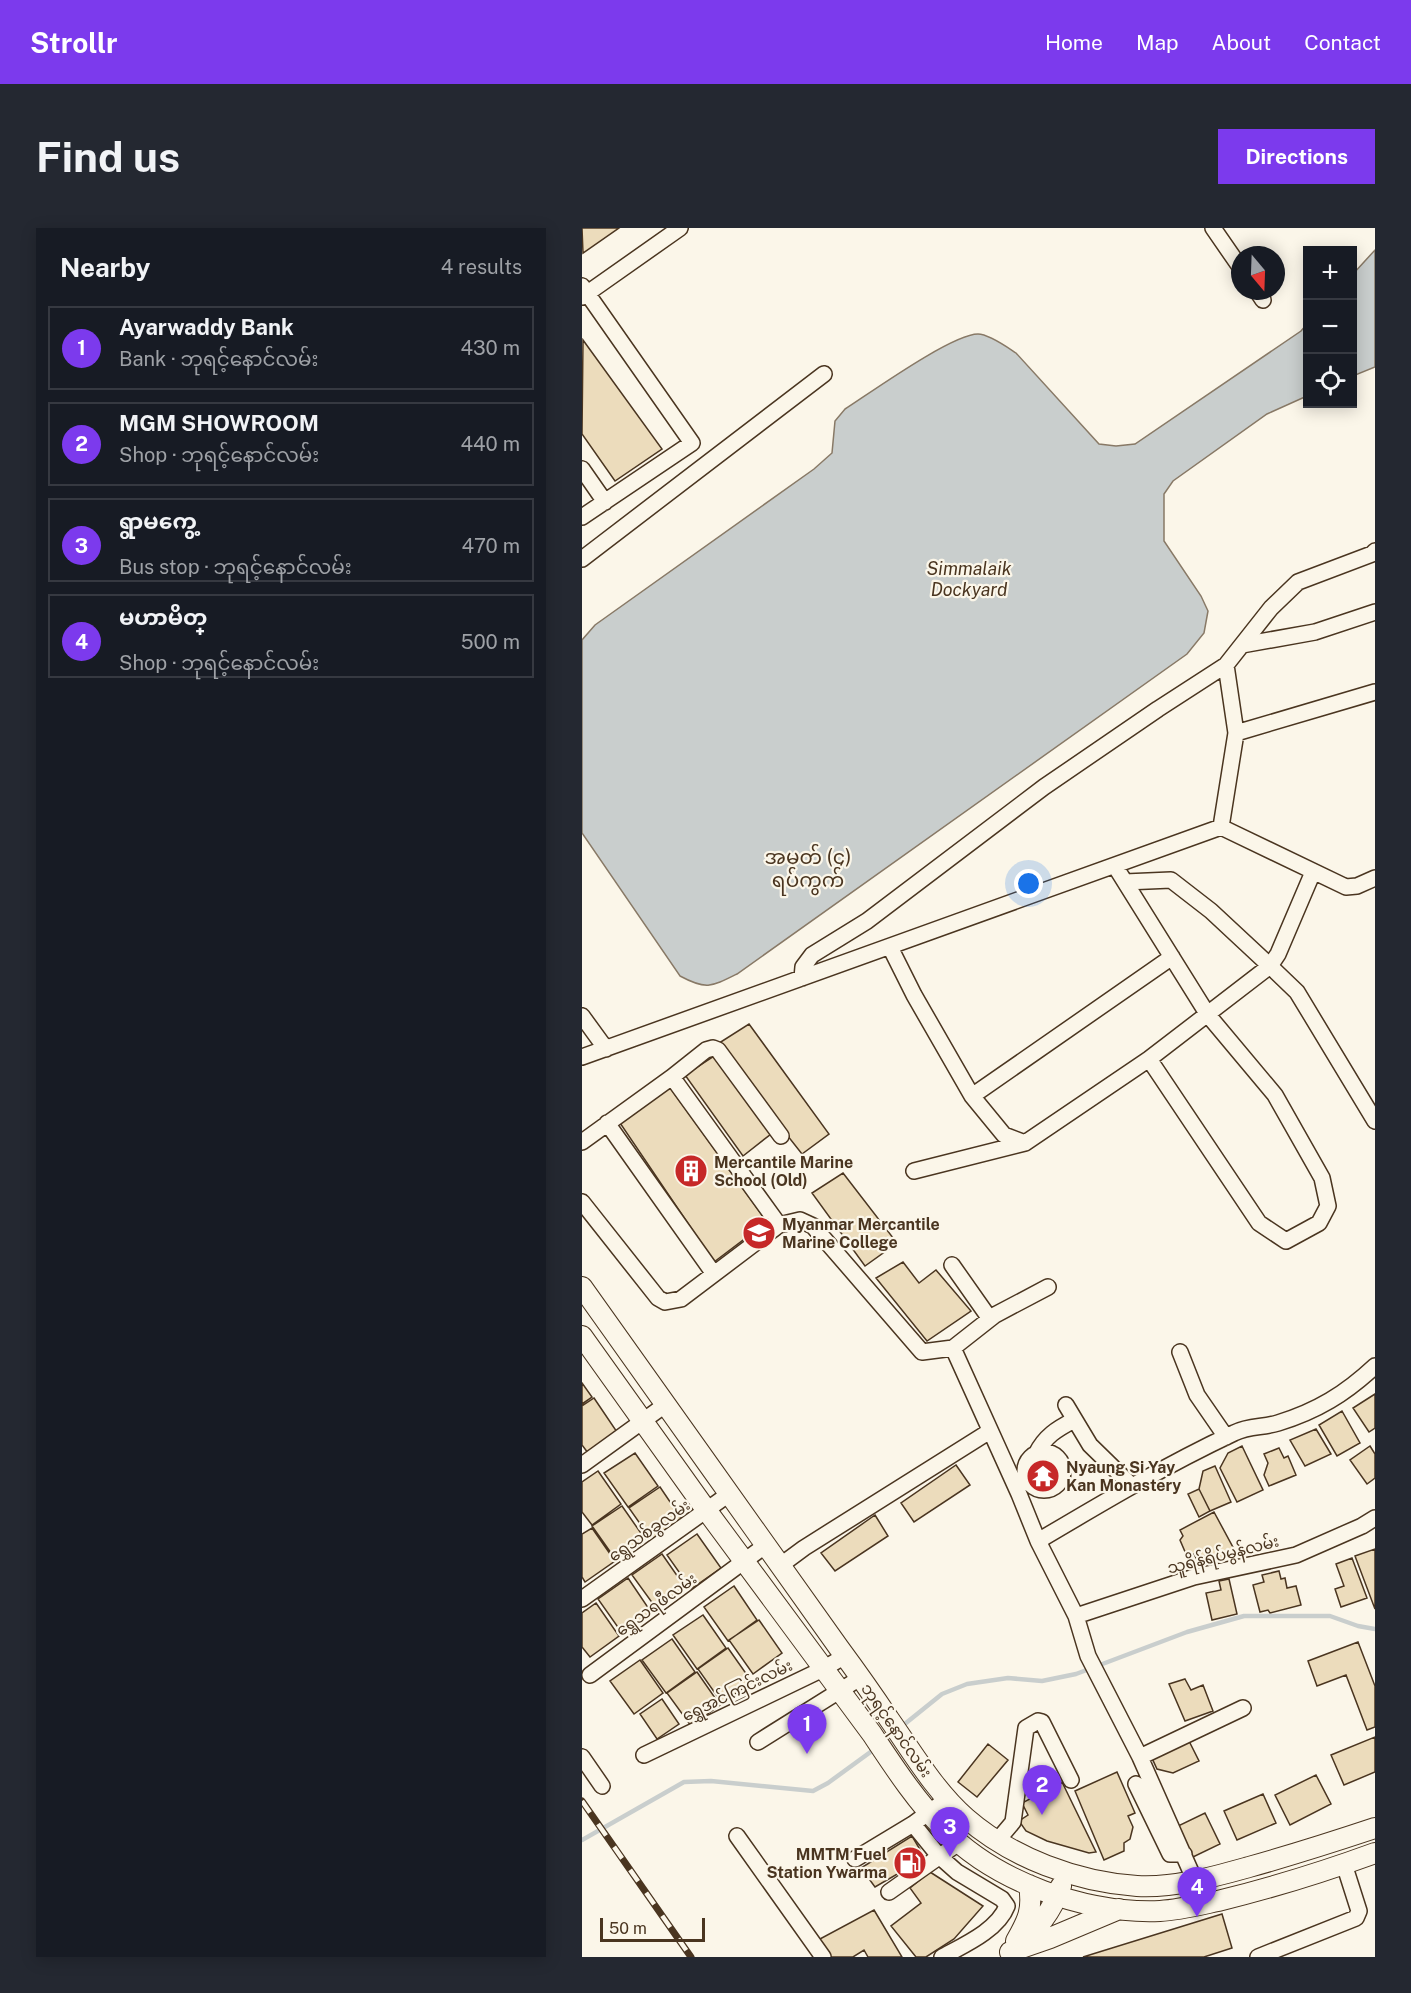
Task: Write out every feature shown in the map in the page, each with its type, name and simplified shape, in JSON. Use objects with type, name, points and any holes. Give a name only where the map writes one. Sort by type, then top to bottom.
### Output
[{"type":"main road","name":"ဘုရင့်နောင်လမ်း","points":[[582,1287],[781,1565],[916,1759],[966,1818],[997,1841],[1021,1855],[1066,1872],[1138,1886],[1195,1881],[1341,1840],[1375,1828]]},
{"type":"main road","name":"ဘုရင့်နောင်လမ်း","points":[[582,1336],[744,1562],[873,1734],[897,1771],[930,1812],[945,1829],[994,1868],[1029,1885]]},
{"type":"main road","points":[[1341,1840],[1346,1864]]},
{"type":"main road","points":[[1029,1885],[1058,1896],[1119,1910],[1160,1911],[1242,1896],[1375,1853]]},
{"type":"main road","points":[[1004,1955],[1038,1928],[1058,1896],[1066,1872]]},
{"type":"main road","points":[[1195,1881],[1200,1905]]},
{"type":"main road","points":[[1004,1955],[1029,1917],[1032,1903],[1029,1885]]},
{"type":"main road","points":[[1004,1955],[1119,1910]]},
{"type":"street","points":[[582,517],[692,442],[584,292],[680,228]]},
{"type":"street","points":[[1213,228],[1231,254]]},
{"type":"street","points":[[582,559],[824,374]]},
{"type":"street","points":[[582,470],[605,502]]},
{"type":"street","points":[[802,978],[803,967],[812,955],[867,921],[1044,788],[1226,665],[1270,608],[1298,582],[1372,554],[1375,550]]},
{"type":"street","points":[[1242,645],[1315,632],[1375,612]]},
{"type":"street","points":[[1221,828],[1236,733],[1226,665]]},
{"type":"street","points":[[1236,733],[1375,692]]},
{"type":"street","points":[[582,1058],[1221,828],[1346,887],[1357,886],[1375,878]]},
{"type":"street","points":[[1114,866],[1208,1015],[1275,1095],[1322,1178],[1328,1206],[1319,1223],[1286,1241],[1259,1223],[1149,1059]]},
{"type":"street","points":[[914,1171],[1025,1143],[1149,1059],[1208,1015],[1270,966],[1278,954],[1313,872]]},
{"type":"street","points":[[1125,882],[1171,880],[1211,911],[1270,966],[1297,992],[1375,1121]]},
{"type":"street","points":[[890,946],[914,995],[972,1096],[1004,1135],[1025,1143]]},
{"type":"street","points":[[972,1096],[1172,957]]},
{"type":"street","points":[[582,1016],[606,1049]]},
{"type":"street","points":[[582,1142],[706,1050],[713,1048],[718,1050],[781,1136]]},
{"type":"street","points":[[672,1077],[779,1225]]},
{"type":"street","points":[[607,1123],[714,1274]]},
{"type":"street","points":[[582,1202],[658,1298],[665,1302],[681,1299],[779,1225],[800,1220],[813,1226],[922,1352],[953,1348],[990,1319],[1047,1287]]},
{"type":"street","points":[[952,1265],[990,1319]]},
{"type":"street","points":[[953,1348],[1038,1541],[1076,1616],[1088,1656],[1140,1757],[1195,1881]]},
{"type":"street","points":[[1180,1352],[1197,1395],[1226,1437]]},
{"type":"street","points":[[1038,1541],[1132,1486],[1247,1427],[1276,1424],[1327,1404],[1346,1392],[1375,1366]]},
{"type":"street","points":[[582,1465],[665,1405]]},
{"type":"street","points":[[1066,1405],[1090,1444],[1132,1486]]},
{"type":"street","points":[[1036,1454],[1042,1441],[1074,1420]]},
{"type":"street","points":[[781,1565],[804,1548],[990,1431]]},
{"type":"street","name":"ရွှေသစ်ခွလမ်း","points":[[582,1599],[729,1494]]},
{"type":"street","name":"သူရိန်ရိပ်မွန်လမ်း","points":[[1076,1616],[1194,1577],[1296,1555],[1375,1518]]},
{"type":"street","name":"ရွှေသရဖီလမ်း","points":[[590,1675],[766,1545]]},
{"type":"street","name":"ရွှေအင်ကြင်းလမ်း","points":[[644,1755],[823,1669],[845,1656]]},
{"type":"street","points":[[758,1742],[860,1678]]},
{"type":"street","points":[[1140,1757],[1243,1708]]},
{"type":"street","points":[[997,1841],[1013,1822],[1026,1728],[1038,1721],[1042,1722],[1071,1780]]},
{"type":"street","points":[[582,1757],[602,1786]]},
{"type":"street","points":[[1136,1784],[1170,1854],[1184,1854]]},
{"type":"street","points":[[855,1859],[913,1824],[947,1798]]},
{"type":"street","points":[[913,1824],[939,1856],[957,1872],[1002,1899],[1007,1906],[1004,1913],[977,1938],[942,1957]]},
{"type":"street","points":[[737,1836],[823,1957]]},
{"type":"street","points":[[888,1892],[939,1856],[967,1848]]},
{"type":"street","points":[[957,1872],[967,1848]]},
{"type":"street","points":[[1258,1957],[1356,1918],[1359,1911],[1346,1864]]},
{"type":"water","points":[[1375,250],[1375,367],[1357,374],[1357,300],[1357,270]]},
{"type":"water","name":"Simmalaik Dockyard","points":[[1303,329],[1303,398],[1267,414],[1173,481],[1164,494],[1164,541],[1201,596],[1208,611],[1204,633],[1187,654],[737,974],[721,982],[708,985],[680,976],[582,833],[582,640],[595,625],[814,469],[832,453],[835,421],[845,409],[950,343],[978,334],[998,341],[1016,353],[1099,444],[1116,446],[1135,444]]},
{"type":"building","points":[[582,228],[619,228],[583,253]]},
{"type":"building","points":[[583,340],[662,449],[615,481],[582,434]]},
{"type":"building","points":[[749,1024],[829,1134],[802,1154],[716,1045]]},
{"type":"building","points":[[714,1056],[771,1134],[743,1156],[685,1075]]},
{"type":"building","name":"Mercantile Marine School (Old)","points":[[669,1086],[767,1222],[714,1262],[618,1120]]},
{"type":"building","points":[[843,1173],[897,1243],[865,1266],[812,1193]]},
{"type":"building","points":[[903,1262],[919,1283],[936,1270],[971,1311],[927,1341],[876,1278]]},
{"type":"building","points":[[582,1383],[592,1397],[582,1404]]},
{"type":"building","points":[[1375,1394],[1375,1428],[1369,1432],[1353,1408]]},
{"type":"building","points":[[594,1398],[617,1432],[588,1453],[582,1445],[582,1406]]},
{"type":"building","points":[[1342,1411],[1360,1443],[1337,1456],[1319,1425]]},
{"type":"building","points":[[1316,1429],[1331,1454],[1305,1466],[1290,1440]]},
{"type":"building","points":[[1242,1446],[1263,1490],[1237,1502],[1220,1468],[1228,1453]]},
{"type":"building","points":[[1370,1446],[1375,1454],[1375,1478],[1367,1484],[1350,1460]]},
{"type":"building","points":[[1279,1448],[1284,1458],[1288,1456],[1296,1475],[1269,1486],[1264,1475],[1268,1463],[1264,1454]]},
{"type":"building","points":[[635,1453],[658,1486],[628,1507],[604,1473]]},
{"type":"building","points":[[956,1465],[970,1485],[914,1522],[901,1503]]},
{"type":"building","points":[[1215,1466],[1231,1502],[1210,1511],[1199,1489],[1203,1471]]},
{"type":"building","points":[[598,1471],[621,1504],[592,1525],[582,1512],[582,1482]]},
{"type":"building","points":[[660,1487],[683,1521],[653,1542],[629,1508]]},
{"type":"building","points":[[1199,1489],[1210,1511],[1199,1517],[1188,1494]]},
{"type":"building","points":[[622,1506],[645,1539],[616,1560],[592,1526]]},
{"type":"building","points":[[1214,1512],[1235,1551],[1214,1562],[1210,1553],[1197,1560],[1194,1554],[1186,1554],[1180,1540],[1183,1536],[1180,1530]]},
{"type":"building","points":[[875,1515],[888,1536],[835,1571],[821,1553]]},
{"type":"building","points":[[592,1528],[615,1561],[585,1582],[582,1577],[582,1534]]},
{"type":"building","points":[[697,1534],[721,1568],[691,1589],[667,1555]]},
{"type":"building","points":[[1375,1549],[1375,1609],[1355,1556]]},
{"type":"building","points":[[662,1554],[685,1587],[656,1608],[632,1575]]},
{"type":"building","points":[[1352,1558],[1367,1598],[1341,1607],[1335,1589],[1344,1586],[1336,1564]]},
{"type":"building","points":[[1279,1571],[1281,1579],[1285,1578],[1287,1588],[1296,1586],[1301,1605],[1270,1613],[1268,1610],[1260,1612],[1253,1585],[1264,1582],[1262,1575]]},
{"type":"building","points":[[628,1578],[651,1612],[622,1633],[598,1599]]},
{"type":"building","points":[[1229,1579],[1237,1614],[1212,1620],[1206,1593],[1221,1590],[1219,1581]]},
{"type":"building","points":[[734,1586],[757,1620],[728,1641],[704,1607]]},
{"type":"building","points":[[596,1603],[619,1636],[590,1657],[582,1647],[582,1613]]},
{"type":"building","points":[[703,1615],[726,1648],[697,1669],[673,1635]]},
{"type":"building","points":[[759,1620],[782,1653],[753,1674],[729,1640]]},
{"type":"building","points":[[672,1639],[695,1672],[666,1693],[642,1660]]},
{"type":"building","points":[[1358,1642],[1375,1686],[1375,1727],[1367,1730],[1346,1675],[1317,1686],[1308,1661]]},
{"type":"building","points":[[728,1648],[752,1682],[722,1703],[698,1669]]},
{"type":"building","points":[[640,1660],[663,1693],[634,1714],[610,1681]]},
{"type":"building","points":[[697,1672],[720,1705],[691,1726],[667,1693]]},
{"type":"building","points":[[1185,1679],[1191,1690],[1203,1685],[1213,1711],[1185,1721],[1169,1684]]},
{"type":"building","points":[[662,1699],[679,1724],[657,1739],[640,1714]]},
{"type":"building","points":[[1375,1737],[1375,1772],[1344,1785],[1331,1755]]},
{"type":"building","points":[[1189,1741],[1199,1761],[1173,1773],[1157,1769],[1152,1758]]},
{"type":"building","points":[[988,1744],[1008,1760],[977,1797],[958,1782]]},
{"type":"building","points":[[1117,1772],[1135,1813],[1128,1816],[1133,1827],[1130,1839],[1124,1843],[1124,1851],[1104,1860],[1075,1791]]},
{"type":"building","points":[[1316,1775],[1331,1804],[1290,1825],[1275,1795]]},
{"type":"building","points":[[1062,1782],[1096,1852],[1089,1853],[1047,1841],[1026,1831],[1019,1821],[1028,1815],[1022,1803]]},
{"type":"building","points":[[1263,1794],[1276,1823],[1237,1840],[1224,1811]]},
{"type":"building","points":[[1205,1813],[1220,1844],[1193,1857],[1178,1826]]},
{"type":"building","points":[[912,1836],[925,1858],[875,1887],[861,1868]]},
{"type":"building","points":[[930,1872],[983,1906],[954,1939],[926,1957],[916,1957],[891,1926],[921,1903],[910,1888]]},
{"type":"building","points":[[874,1910],[902,1957],[868,1957],[864,1950],[853,1957],[831,1957],[818,1940]]},
{"type":"building","points":[[1222,1914],[1232,1948],[1204,1957],[1083,1957]]},
{"type":"waterway","points":[[901,1727],[942,1694],[967,1684],[1008,1678],[1042,1681],[1076,1674],[1187,1632],[1244,1616],[1330,1616],[1358,1626],[1375,1629]]},
{"type":"waterway","points":[[582,1840],[684,1782],[711,1781],[813,1791],[828,1783],[876,1748]]},
{"type":"railway","points":[[582,1801],[691,1957]]},
{"type":"place","name":"Mercantile Marine School (Old)","points":[[691,1171]]},
{"type":"place","name":"Myanmar Mercantile Marine College","points":[[759,1233]]},
{"type":"place","name":"Nyaung Si Yay Kan Monastery","points":[[1043,1476]]},
{"type":"place","name":"Ayarwaddy Bank","points":[[807,1754]]},
{"type":"place","name":"MGM SHOWROOM","points":[[1042,1815]]},
{"type":"place","name":"ရွာမကွေ့","points":[[950,1857]]},
{"type":"place","name":"MMTM Fuel Station Ywarma","points":[[910,1863]]},
{"type":"place","name":"မဟာမိတ္","points":[[1197,1917]]},
{"type":"district","name":"အမှတ် (၄) ရပ်ကွက်","points":[[808,868]]}]
